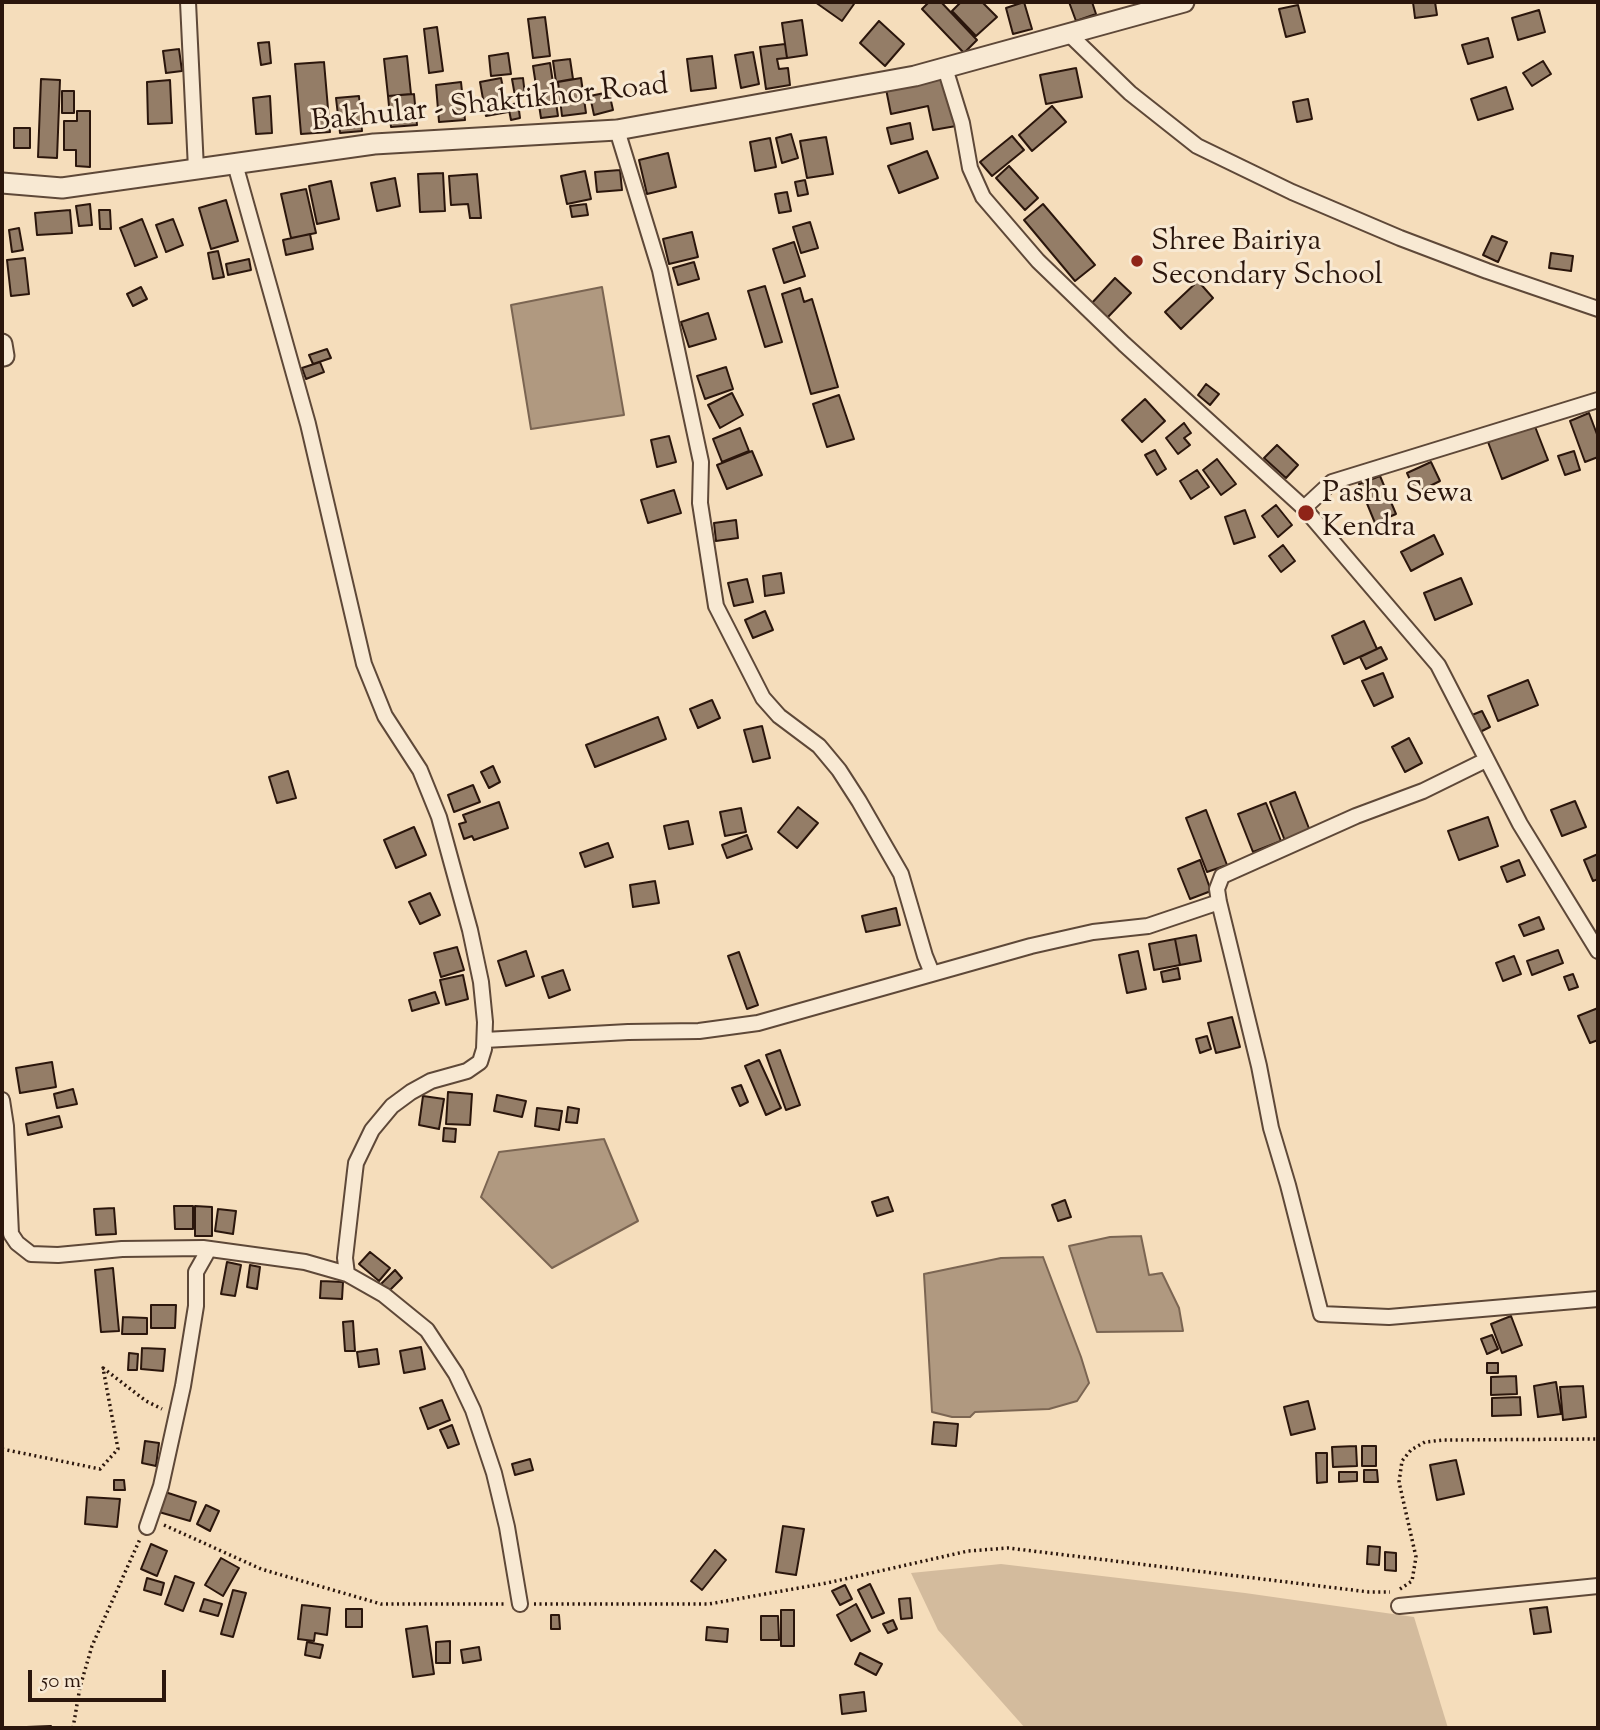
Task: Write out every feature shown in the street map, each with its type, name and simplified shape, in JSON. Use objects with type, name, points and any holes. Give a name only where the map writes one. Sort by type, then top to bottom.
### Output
[{"type":"street","points":[[188,2],[196,169]]},
{"type":"street","name":"Bakhular - Shaktikhor Road","points":[[2,183],[62,188],[374,144],[617,130],[915,76],[1184,2]]},
{"type":"street","points":[[1069,34],[1130,93],[1197,146],[1292,192],[1400,238],[1598,309]]},
{"type":"street","points":[[945,68],[962,123],[970,168],[983,197],[1038,261],[1124,344],[1304,508],[1438,665],[1520,824],[1598,951]]},
{"type":"street","points":[[617,130],[660,270],[701,462],[700,503],[716,606],[763,698],[779,716],[819,746],[859,801],[901,874],[932,973]]},
{"type":"street","points":[[235,164],[308,424],[363,664],[385,716],[421,770],[439,817],[459,883],[481,982],[485,1040],[480,1062],[467,1071],[430,1082],[392,1106],[372,1130],[356,1163],[345,1258],[347,1274]]},
{"type":"street","points":[[1304,508],[1332,482],[1598,400]]},
{"type":"street","points":[[1486,760],[1423,791],[1356,816],[1222,876],[1217,890],[1219,902],[1259,1066],[1271,1128],[1289,1185],[1321,1314],[1389,1318],[1598,1299]]},
{"type":"street","points":[[485,1040],[699,1031],[758,1023],[1031,946],[1080,935],[1148,926],[1219,902]]},
{"type":"street","points":[[2,1100],[6,1126],[11,1234],[16,1243],[30,1255],[122,1249],[209,1249],[305,1262],[347,1274],[384,1295],[427,1330],[456,1374],[474,1410],[508,1527],[520,1604]]},
{"type":"street","points":[[147,1527],[161,1486],[177,1415],[197,1306],[196,1272],[209,1249]]},
{"type":"street","points":[[1399,1606],[1598,1586]]},
{"type":"path","points":[[2,1450],[100,1469],[117,1449],[103,1368],[146,1401],[177,1415]]},
{"type":"path","points":[[73,1728],[80,1688],[92,1646],[138,1542],[147,1527],[160,1523],[261,1569],[382,1604],[709,1604],[827,1583],[968,1551],[1008,1548],[1369,1592],[1395,1592],[1412,1581],[1416,1557],[1399,1482],[1402,1461],[1411,1450],[1425,1443],[1444,1440],[1598,1439]]},
{"type":"shaded area","points":[[602,287],[624,415],[531,429],[511,305]]},
{"type":"shaded area","points":[[604,1139],[638,1221],[552,1268],[481,1197],[499,1152]]},
{"type":"shaded area","points":[[1141,1236],[1149,1275],[1162,1273],[1179,1308],[1183,1331],[1097,1332],[1069,1246],[1110,1237]]},
{"type":"shaded area","points":[[1043,1257],[1089,1383],[1077,1401],[1049,1409],[975,1412],[970,1417],[952,1417],[932,1412],[924,1274],[1001,1258]]},
{"type":"shaded area","points":[[1001,1564],[1245,1593],[1414,1617],[1448,1728],[1025,1728],[938,1630],[911,1573]]},
{"type":"building","points":[[815,2],[851,2],[854,4],[842,21]]},
{"type":"building","points":[[929,2],[941,2],[977,40],[964,53],[922,9]]},
{"type":"building","points":[[961,2],[982,2],[997,17],[976,36],[952,11]]},
{"type":"building","points":[[1024,2],[1032,29],[1013,34],[1006,8]]},
{"type":"building","points":[[1069,2],[1092,2],[1096,14],[1076,21]]},
{"type":"building","points":[[1413,2],[1435,2],[1437,15],[1415,18]]},
{"type":"building","points":[[1298,5],[1305,32],[1286,37],[1279,9]]},
{"type":"building","points":[[1539,10],[1545,32],[1518,40],[1512,18]]},
{"type":"building","points":[[545,17],[550,56],[533,58],[528,19]]},
{"type":"building","points":[[802,20],[807,55],[787,58],[782,23]]},
{"type":"building","points":[[879,21],[904,44],[885,66],[860,43]]},
{"type":"building","points":[[437,27],[443,71],[429,73],[424,29]]},
{"type":"building","points":[[1488,38],[1493,57],[1468,64],[1462,45]]},
{"type":"building","points":[[269,42],[271,63],[261,65],[258,43]]},
{"type":"building","points":[[785,44],[787,58],[777,59],[779,69],[788,68],[790,85],[766,89],[760,47]]},
{"type":"building","points":[[179,49],[182,71],[166,73],[163,51]]},
{"type":"building","points":[[753,52],[759,84],[741,88],[735,55]]},
{"type":"building","points":[[508,53],[511,74],[491,76],[489,56]]},
{"type":"building","points":[[407,56],[411,94],[388,96],[384,59]]},
{"type":"building","points":[[712,56],[716,88],[691,91],[687,59]]},
{"type":"building","points":[[570,59],[573,79],[556,82],[553,61]]},
{"type":"building","points":[[1543,61],[1551,74],[1532,86],[1523,73]]},
{"type":"building","points":[[324,62],[330,132],[301,134],[295,64]]},
{"type":"building","points":[[550,63],[558,116],[541,118],[533,66]]},
{"type":"building","points":[[1076,68],[1082,97],[1046,104],[1040,75]]},
{"type":"building","points":[[945,77],[956,126],[933,130],[928,106],[891,114],[886,89]]},
{"type":"building","points":[[501,78],[508,112],[486,116],[480,82]]},
{"type":"building","points":[[523,78],[525,95],[515,96],[512,79]]},
{"type":"building","points":[[581,78],[586,113],[562,116],[558,82]]},
{"type":"building","points":[[41,79],[60,80],[57,158],[38,157]]},
{"type":"building","points":[[170,80],[172,123],[148,124],[147,82]]},
{"type":"building","points":[[461,82],[465,120],[439,122],[436,85]]},
{"type":"building","points":[[1506,87],[1513,109],[1478,120],[1471,99]]},
{"type":"building","points":[[62,91],[74,91],[74,113],[62,113]]},
{"type":"building","points":[[609,92],[613,110],[594,115],[590,96]]},
{"type":"building","points":[[414,94],[417,125],[391,127],[388,96]]},
{"type":"building","points":[[270,96],[272,133],[256,134],[253,98]]},
{"type":"building","points":[[359,96],[362,131],[340,133],[336,98]]},
{"type":"building","points":[[1308,99],[1312,119],[1297,122],[1293,102]]},
{"type":"building","points":[[518,103],[520,118],[511,120],[508,105]]},
{"type":"building","points":[[1052,106],[1066,122],[1032,151],[1019,135]]},
{"type":"building","points":[[77,111],[90,111],[90,167],[76,166],[76,150],[64,150],[64,121],[77,121]]},
{"type":"building","points":[[910,123],[913,139],[891,144],[887,128]]},
{"type":"building","points":[[14,128],[30,128],[30,148],[14,148]]},
{"type":"building","points":[[791,134],[798,158],[782,163],[776,138]]},
{"type":"building","points":[[1012,136],[1024,150],[992,176],[980,162]]},
{"type":"building","points":[[826,137],[833,174],[807,178],[800,141]]},
{"type":"building","points":[[770,138],[776,167],[755,171],[750,142]]},
{"type":"building","points":[[927,151],[938,178],[899,193],[888,166]]},
{"type":"building","points":[[668,153],[676,187],[647,194],[639,160]]},
{"type":"building","points":[[1009,166],[1038,198],[1025,210],[996,178]]},
{"type":"building","points":[[620,170],[622,190],[597,192],[595,172]]},
{"type":"building","points":[[585,171],[591,199],[567,204],[561,176]]},
{"type":"building","points":[[443,173],[445,211],[420,212],[418,174]]},
{"type":"building","points":[[477,174],[481,218],[470,218],[468,204],[451,205],[449,176]]},
{"type":"building","points":[[395,178],[400,206],[377,211],[371,183]]},
{"type":"building","points":[[805,180],[808,194],[798,196],[795,182]]},
{"type":"building","points":[[331,181],[339,219],[317,224],[309,186]]},
{"type":"building","points":[[306,189],[316,233],[291,238],[281,194]]},
{"type":"building","points":[[787,192],[791,211],[779,213],[775,194]]},
{"type":"building","points":[[226,200],[238,241],[211,249],[199,208]]},
{"type":"building","points":[[90,204],[92,225],[79,226],[76,206]]},
{"type":"building","points":[[586,204],[588,215],[572,217],[570,206]]},
{"type":"building","points":[[1043,204],[1095,265],[1075,281],[1024,220]]},
{"type":"building","points":[[70,210],[72,233],[37,235],[35,213]]},
{"type":"building","points":[[99,210],[110,210],[111,229],[100,229]]},
{"type":"building","points":[[142,219],[157,257],[135,266],[120,228]]},
{"type":"building","points":[[173,219],[183,245],[166,252],[156,225]]},
{"type":"building","points":[[810,222],[818,248],[801,253],[793,227]]},
{"type":"building","points":[[19,228],[23,250],[12,252],[9,230]]},
{"type":"building","points":[[692,232],[698,257],[669,264],[663,239]]},
{"type":"building","points":[[310,234],[313,249],[286,255],[283,240]]},
{"type":"building","points":[[1492,236],[1507,242],[1498,262],[1483,255]]},
{"type":"building","points":[[794,242],[805,276],[784,283],[773,249]]},
{"type":"building","points":[[218,251],[224,277],[213,279],[208,253]]},
{"type":"building","points":[[1551,253],[1573,256],[1571,271],[1549,268]]},
{"type":"building","points":[[25,258],[29,294],[11,296],[7,260]]},
{"type":"building","points":[[249,259],[251,270],[228,275],[226,264]]},
{"type":"building","points":[[694,262],[699,279],[678,285],[673,268]]},
{"type":"building","points":[[1115,278],[1131,293],[1107,318],[1091,304]]},
{"type":"building","points":[[1198,281],[1213,298],[1181,329],[1165,312]]},
{"type":"building","points":[[765,286],[782,342],[765,347],[748,291]]},
{"type":"building","points":[[141,287],[147,299],[133,306],[127,294]]},
{"type":"building","points":[[800,288],[804,302],[812,299],[838,387],[811,394],[782,294]]},
{"type":"building","points":[[708,313],[716,339],[689,347],[681,322]]},
{"type":"building","points":[[327,349],[331,358],[313,364],[309,355]]},
{"type":"building","points":[[320,362],[324,372],[306,379],[302,368]]},
{"type":"building","points":[[726,367],[733,389],[705,399],[697,376]]},
{"type":"building","points":[[1206,384],[1219,394],[1210,405],[1198,395]]},
{"type":"building","points":[[732,393],[743,415],[720,428],[708,405]]},
{"type":"building","points":[[839,395],[854,439],[827,447],[813,404]]},
{"type":"building","points":[[1145,399],[1165,421],[1142,442],[1122,420]]},
{"type":"building","points":[[1589,413],[1598,437],[1598,457],[1585,462],[1570,421]]},
{"type":"building","points":[[1184,423],[1191,433],[1184,438],[1190,445],[1178,454],[1166,438]]},
{"type":"building","points":[[1534,424],[1548,460],[1502,479],[1488,442]]},
{"type":"building","points":[[740,428],[749,451],[722,462],[713,439]]},
{"type":"building","points":[[669,436],[676,462],[657,467],[651,440]]},
{"type":"building","points":[[1277,445],[1298,465],[1286,478],[1264,458]]},
{"type":"building","points":[[1155,450],[1166,469],[1157,475],[1145,455]]},
{"type":"building","points":[[752,451],[762,475],[727,489],[717,465]]},
{"type":"building","points":[[1574,451],[1580,470],[1565,475],[1558,456]]},
{"type":"building","points":[[1217,459],[1236,484],[1221,495],[1203,470]]},
{"type":"building","points":[[1431,462],[1440,481],[1416,493],[1407,473]]},
{"type":"building","points":[[1197,470],[1209,487],[1191,499],[1180,481]]},
{"type":"building","points":[[1380,476],[1396,514],[1375,523],[1359,484]]},
{"type":"building","points":[[674,490],[681,513],[648,523],[641,500]]},
{"type":"building","points":[[1276,505],[1292,525],[1278,537],[1262,516]]},
{"type":"building","points":[[1245,510],[1255,537],[1234,544],[1225,517]]},
{"type":"building","points":[[736,520],[738,538],[716,541],[714,523]]},
{"type":"building","points":[[1434,535],[1443,554],[1411,571],[1401,552]]},
{"type":"building","points":[[1283,545],[1295,561],[1281,572],[1269,556]]},
{"type":"building","points":[[781,573],[784,593],[765,596],[763,576]]},
{"type":"building","points":[[1461,578],[1472,604],[1435,620],[1424,593]]},
{"type":"building","points":[[747,579],[753,602],[734,606],[728,583]]},
{"type":"building","points":[[765,611],[773,630],[753,638],[745,620]]},
{"type":"building","points":[[1364,621],[1377,649],[1344,664],[1332,636]]},
{"type":"building","points":[[1381,647],[1387,659],[1366,669],[1360,657]]},
{"type":"building","points":[[1383,673],[1393,697],[1374,706],[1362,681]]},
{"type":"building","points":[[1528,680],[1538,705],[1498,721],[1488,696]]},
{"type":"building","points":[[712,700],[720,718],[698,728],[690,709]]},
{"type":"building","points":[[1482,711],[1490,727],[1480,732],[1472,715]]},
{"type":"building","points":[[658,717],[666,739],[595,767],[586,745]]},
{"type":"building","points":[[762,726],[770,758],[753,762],[744,730]]},
{"type":"building","points":[[1409,738],[1422,763],[1405,772],[1392,747]]},
{"type":"building","points":[[493,766],[500,782],[489,788],[481,772]]},
{"type":"building","points":[[288,771],[296,798],[277,803],[269,777]]},
{"type":"building","points":[[473,785],[480,802],[454,812],[448,795]]},
{"type":"building","points":[[1295,792],[1310,831],[1285,841],[1270,802]]},
{"type":"building","points":[[1575,801],[1586,827],[1562,836],[1551,810]]},
{"type":"building","points":[[499,802],[508,828],[474,840],[472,836],[464,839],[459,824],[466,822],[463,815]]},
{"type":"building","points":[[1266,803],[1281,841],[1253,852],[1238,814]]},
{"type":"building","points":[[798,807],[818,823],[797,848],[778,832]]},
{"type":"building","points":[[741,808],[746,832],[725,836],[720,812]]},
{"type":"building","points":[[1206,810],[1227,865],[1207,872],[1186,818]]},
{"type":"building","points":[[1488,817],[1498,846],[1459,860],[1448,831]]},
{"type":"building","points":[[688,821],[693,844],[669,849],[664,826]]},
{"type":"building","points":[[414,827],[426,855],[396,868],[384,840]]},
{"type":"building","points":[[747,835],[752,849],[727,858],[722,845]]},
{"type":"building","points":[[608,843],[613,857],[585,867],[580,853]]},
{"type":"building","points":[[1598,854],[1598,879],[1593,881],[1584,860]]},
{"type":"building","points":[[1200,860],[1211,891],[1190,899],[1178,869]]},
{"type":"building","points":[[1519,860],[1525,875],[1507,882],[1501,867]]},
{"type":"building","points":[[655,881],[659,903],[633,907],[630,885]]},
{"type":"building","points":[[430,893],[440,915],[420,924],[409,902]]},
{"type":"building","points":[[896,908],[900,925],[866,932],[862,916]]},
{"type":"building","points":[[1539,917],[1544,929],[1524,936],[1519,925]]},
{"type":"building","points":[[1196,935],[1201,961],[1180,965],[1175,939]]},
{"type":"building","points":[[1175,939],[1180,965],[1154,970],[1149,944]]},
{"type":"building","points":[[457,947],[464,970],[441,977],[434,953]]},
{"type":"building","points":[[1558,950],[1563,963],[1532,975],[1527,961]]},
{"type":"building","points":[[526,951],[534,976],[506,986],[498,961]]},
{"type":"building","points":[[1138,951],[1146,989],[1127,993],[1119,955]]},
{"type":"building","points":[[739,952],[758,1005],[747,1009],[728,956]]},
{"type":"building","points":[[1514,956],[1521,974],[1503,981],[1496,963]]},
{"type":"building","points":[[1178,968],[1180,979],[1163,982],[1161,972]]},
{"type":"building","points":[[563,970],[570,990],[549,998],[542,977]]},
{"type":"building","points":[[1573,974],[1578,987],[1569,990],[1564,977]]},
{"type":"building","points":[[463,975],[468,999],[446,1005],[440,980]]},
{"type":"building","points":[[435,992],[439,1003],[412,1011],[409,1000]]},
{"type":"building","points":[[1598,1008],[1598,1040],[1590,1043],[1578,1016]]},
{"type":"building","points":[[1232,1017],[1240,1047],[1216,1053],[1208,1023]]},
{"type":"building","points":[[1207,1036],[1211,1049],[1200,1053],[1196,1039]]},
{"type":"building","points":[[780,1050],[800,1105],[786,1110],[766,1055]]},
{"type":"building","points":[[759,1060],[781,1108],[766,1115],[745,1066]]},
{"type":"building","points":[[52,1062],[56,1087],[20,1093],[16,1068]]},
{"type":"building","points":[[741,1085],[748,1102],[740,1106],[732,1088]]},
{"type":"building","points":[[73,1089],[77,1104],[57,1108],[54,1094]]},
{"type":"building","points":[[448,1092],[472,1094],[470,1125],[446,1124]]},
{"type":"building","points":[[497,1095],[526,1101],[522,1117],[494,1111]]},
{"type":"building","points":[[423,1096],[444,1099],[439,1129],[419,1125]]},
{"type":"building","points":[[568,1107],[579,1109],[577,1123],[566,1122]]},
{"type":"building","points":[[537,1108],[562,1111],[559,1130],[535,1126]]},
{"type":"building","points":[[59,1116],[62,1127],[28,1135],[26,1124]]},
{"type":"building","points":[[444,1128],[456,1129],[455,1142],[443,1141]]},
{"type":"building","points":[[888,1197],[893,1211],[877,1216],[872,1202]]},
{"type":"building","points":[[1065,1200],[1071,1217],[1058,1221],[1052,1205]]},
{"type":"building","points":[[174,1206],[193,1206],[193,1229],[175,1229]]},
{"type":"building","points":[[195,1206],[212,1207],[212,1236],[195,1236]]},
{"type":"building","points":[[114,1208],[116,1234],[96,1235],[94,1209]]},
{"type":"building","points":[[218,1209],[236,1211],[233,1234],[215,1231]]},
{"type":"building","points":[[370,1252],[390,1268],[379,1281],[359,1264]]},
{"type":"building","points":[[227,1262],[241,1265],[235,1296],[221,1294]]},
{"type":"building","points":[[250,1265],[260,1267],[257,1289],[247,1287]]},
{"type":"building","points":[[113,1268],[119,1331],[101,1332],[95,1270]]},
{"type":"building","points":[[395,1270],[402,1278],[388,1292],[381,1284]]},
{"type":"building","points":[[321,1281],[343,1282],[342,1299],[320,1298]]},
{"type":"building","points":[[151,1305],[176,1305],[175,1328],[151,1328]]},
{"type":"building","points":[[1511,1316],[1522,1345],[1502,1353],[1491,1324]]},
{"type":"building","points":[[123,1317],[147,1318],[147,1334],[122,1334]]},
{"type":"building","points":[[353,1321],[355,1351],[345,1351],[343,1322]]},
{"type":"building","points":[[1492,1335],[1498,1349],[1487,1354],[1481,1339]]},
{"type":"building","points":[[421,1347],[425,1369],[404,1373],[400,1351]]},
{"type":"building","points":[[142,1348],[165,1349],[163,1371],[141,1369]]},
{"type":"building","points":[[377,1349],[379,1364],[359,1367],[357,1352]]},
{"type":"building","points":[[129,1353],[138,1354],[137,1370],[128,1370]]},
{"type":"building","points":[[1487,1363],[1498,1363],[1498,1373],[1487,1373]]},
{"type":"building","points":[[1516,1376],[1517,1394],[1491,1395],[1491,1377]]},
{"type":"building","points":[[1556,1382],[1561,1414],[1538,1417],[1534,1386]]},
{"type":"building","points":[[1583,1386],[1586,1417],[1563,1420],[1560,1387]]},
{"type":"building","points":[[1520,1397],[1521,1415],[1492,1416],[1492,1398]]},
{"type":"building","points":[[442,1400],[450,1420],[428,1429],[420,1408]]},
{"type":"building","points":[[1308,1401],[1315,1429],[1291,1435],[1284,1407]]},
{"type":"building","points":[[934,1422],[958,1424],[956,1446],[932,1444]]},
{"type":"building","points":[[452,1425],[459,1444],[448,1448],[440,1430]]},
{"type":"building","points":[[145,1441],[159,1443],[156,1466],[142,1463]]},
{"type":"building","points":[[1356,1446],[1357,1466],[1333,1467],[1332,1447]]},
{"type":"building","points":[[1362,1446],[1376,1446],[1376,1466],[1362,1466]]},
{"type":"building","points":[[1316,1453],[1327,1453],[1327,1482],[1317,1483]]},
{"type":"building","points":[[530,1459],[533,1470],[515,1475],[512,1464]]},
{"type":"building","points":[[1456,1460],[1464,1494],[1437,1500],[1430,1465]]},
{"type":"building","points":[[1364,1470],[1377,1470],[1378,1482],[1364,1482]]},
{"type":"building","points":[[1339,1472],[1357,1472],[1357,1481],[1339,1482]]},
{"type":"building","points":[[114,1480],[124,1480],[125,1490],[114,1490]]},
{"type":"building","points":[[165,1492],[196,1502],[190,1521],[159,1512]]},
{"type":"building","points":[[87,1497],[120,1499],[117,1527],[85,1524]]},
{"type":"building","points":[[206,1505],[219,1511],[210,1531],[197,1524]]},
{"type":"building","points":[[783,1526],[804,1529],[796,1575],[776,1572]]},
{"type":"building","points":[[151,1544],[167,1551],[157,1576],[141,1569]]},
{"type":"building","points":[[1368,1546],[1380,1547],[1379,1565],[1367,1564]]},
{"type":"building","points":[[715,1550],[726,1560],[702,1590],[691,1581]]},
{"type":"building","points":[[1385,1552],[1396,1553],[1396,1571],[1385,1570]]},
{"type":"building","points":[[221,1558],[239,1568],[223,1596],[205,1585]]},
{"type":"building","points":[[175,1576],[194,1583],[183,1611],[165,1604]]},
{"type":"building","points":[[147,1578],[164,1583],[161,1595],[144,1590]]},
{"type":"building","points":[[870,1584],[884,1613],[872,1618],[858,1590]]},
{"type":"building","points":[[845,1585],[852,1599],[840,1605],[832,1591]]},
{"type":"building","points":[[233,1590],[246,1593],[233,1637],[221,1634]]},
{"type":"building","points":[[910,1598],[912,1618],[901,1619],[899,1599]]},
{"type":"building","points":[[204,1599],[222,1604],[218,1616],[200,1611]]},
{"type":"building","points":[[856,1604],[870,1631],[851,1641],[837,1615]]},
{"type":"building","points":[[302,1605],[330,1608],[327,1635],[315,1633],[314,1641],[298,1639]]},
{"type":"building","points":[[1547,1607],[1551,1632],[1534,1634],[1530,1609]]},
{"type":"building","points":[[346,1609],[362,1609],[362,1627],[346,1627]]},
{"type":"building","points":[[781,1610],[794,1610],[794,1646],[781,1646]]},
{"type":"building","points":[[551,1615],[559,1615],[560,1629],[551,1629]]},
{"type":"building","points":[[761,1616],[778,1616],[779,1640],[761,1640]]},
{"type":"building","points":[[893,1620],[897,1629],[888,1633],[883,1624]]},
{"type":"building","points":[[427,1626],[434,1674],[413,1677],[406,1629]]},
{"type":"building","points":[[707,1627],[728,1629],[727,1642],[706,1640]]},
{"type":"building","points":[[450,1641],[450,1663],[436,1663],[436,1642]]},
{"type":"building","points":[[307,1642],[323,1645],[320,1658],[305,1655]]},
{"type":"building","points":[[479,1647],[481,1660],[463,1663],[461,1650]]},
{"type":"building","points":[[860,1653],[882,1664],[876,1675],[855,1664]]},
{"type":"building","points":[[864,1692],[866,1711],[842,1714],[840,1695]]},
{"type":"building","points":[[51,1726],[51,1728],[2,1728]]},
{"type":"place","name":"Shree Bairiya Secondary School","points":[[1137,261]]},
{"type":"place","name":"Pashu Sewa Kendra","points":[[1306,513]]}]
